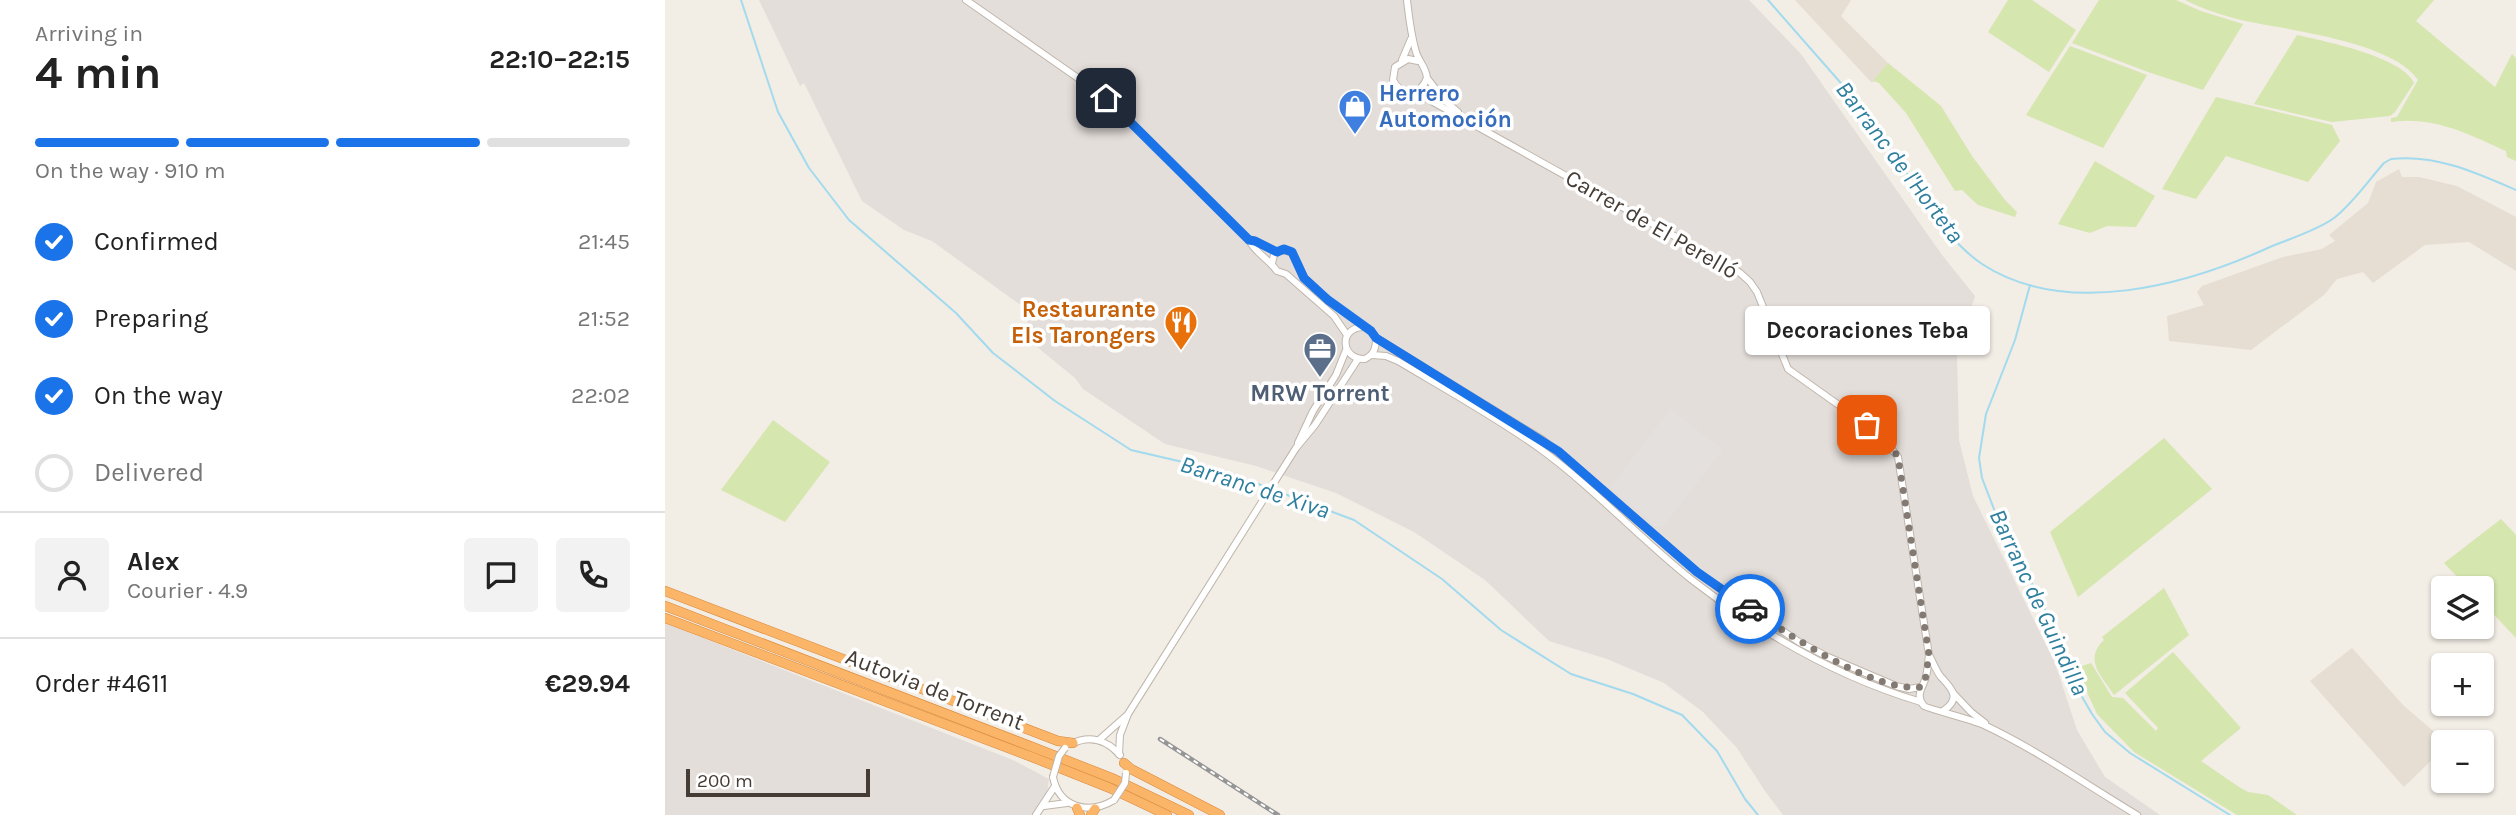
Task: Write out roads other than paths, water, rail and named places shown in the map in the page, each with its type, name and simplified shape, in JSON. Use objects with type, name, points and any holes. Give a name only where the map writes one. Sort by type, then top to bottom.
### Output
[{"type":"highway","points":[[665,591],[1069,745]]},
{"type":"highway","name":"Autovia de Torrent","points":[[665,606],[1069,761],[1189,815]]},
{"type":"highway","name":"Autovia de Torrent","points":[[665,618],[1084,778],[1167,815]]},
{"type":"highway","points":[[932,721],[1154,815]]},
{"type":"highway","points":[[1123,763],[1220,815]]},
{"type":"street","points":[[966,0],[1108,99],[1249,240],[1252,247],[1272,263],[1276,271],[1286,274],[1334,316],[1347,335]]},
{"type":"street","points":[[1407,0],[1411,37],[1418,61]]},
{"type":"street","points":[[1402,60],[1413,59],[1426,69],[1427,78],[1423,87],[1415,92],[1403,91],[1394,83],[1394,71],[1402,60],[1411,37]]},
{"type":"street","name":"Carrer de El Perelló","points":[[1427,78],[1445,101],[1465,118]]},
{"type":"street","name":"Carrer de El Perelló","points":[[1415,92],[1659,226],[1739,272],[1750,282],[1757,292],[1788,369],[1881,435],[1898,457],[1929,655]]},
{"type":"street","points":[[1249,240],[1277,252]]},
{"type":"street","points":[[1272,263],[1277,252],[1284,249],[1292,252],[1297,258],[1296,265],[1294,270],[1286,274]]},
{"type":"street","points":[[1296,265],[1311,286],[1371,331],[1376,338],[1542,440],[1697,572],[1799,642],[1895,686],[1909,689],[1936,677],[1942,678],[1948,681],[1954,693],[1971,712],[1995,731]]},
{"type":"street","points":[[1296,448],[1313,411],[1336,375],[1346,350],[1347,335],[1351,330],[1363,327]]},
{"type":"street","points":[[1372,355],[1376,338]]},
{"type":"street","points":[[1346,350],[1357,359]]},
{"type":"street","points":[[1123,763],[1111,745],[1100,740],[1082,739],[1069,745],[1059,756],[1053,777],[1055,786],[1067,803],[1079,812],[1093,812],[1114,800],[1125,783],[1123,763],[1120,734],[1128,714],[1296,448],[1315,425],[1357,359],[1372,355],[1387,356],[1398,361],[1538,447],[1693,580],[1795,649],[1888,692],[1921,702],[1930,710],[1943,710],[1968,718],[1995,731],[2137,815]]},
{"type":"street","points":[[1929,655],[1942,678]]},
{"type":"street","points":[[1921,702],[1929,655]]},
{"type":"street","points":[[1943,710],[1951,704],[1954,693]]},
{"type":"street","points":[[1100,740],[1128,714]]},
{"type":"street","points":[[1036,815],[1055,786]]},
{"type":"street","points":[[1044,806],[1067,803]]},
{"type":"waterway","name":"Barranc de Xiva","points":[[741,0],[778,112],[809,168],[849,220],[956,313],[993,353],[1055,401],[1131,450],[1226,472],[1269,488]]},
{"type":"waterway","name":"Barranc de l'Horteta","points":[[1768,0],[1854,98],[1950,235],[1982,264],[2015,281],[2051,290],[2088,293],[2165,284],[2202,273],[2312,230],[2334,218],[2348,206],[2384,163],[2391,159],[2440,162],[2471,171],[2516,190]]},
{"type":"waterway","name":"Barranc de Guindilla","points":[[2030,285],[2015,340],[1986,414],[1979,458],[1982,478],[2012,556],[2026,572],[2064,647],[2081,695],[2105,732],[2130,753],[2230,815]]},
{"type":"waterway","name":"Barranc de Xiva","points":[[1274,490],[1354,520],[1442,579],[1501,630],[1571,674],[1633,694],[1682,715],[1717,751],[1745,799],[1758,815]]},
{"type":"railway","points":[[1160,739],[1278,815]]},
{"type":"place","name":"Herrero Automoción","points":[[1355,136]]},
{"type":"place","name":"Restaurante Els Tarongers","points":[[1181,352]]},
{"type":"place","name":"MRW Torrent","points":[[1320,379]]},
{"type":"place","name":"Decoraciones Teba","points":[[1867,425]]}]
